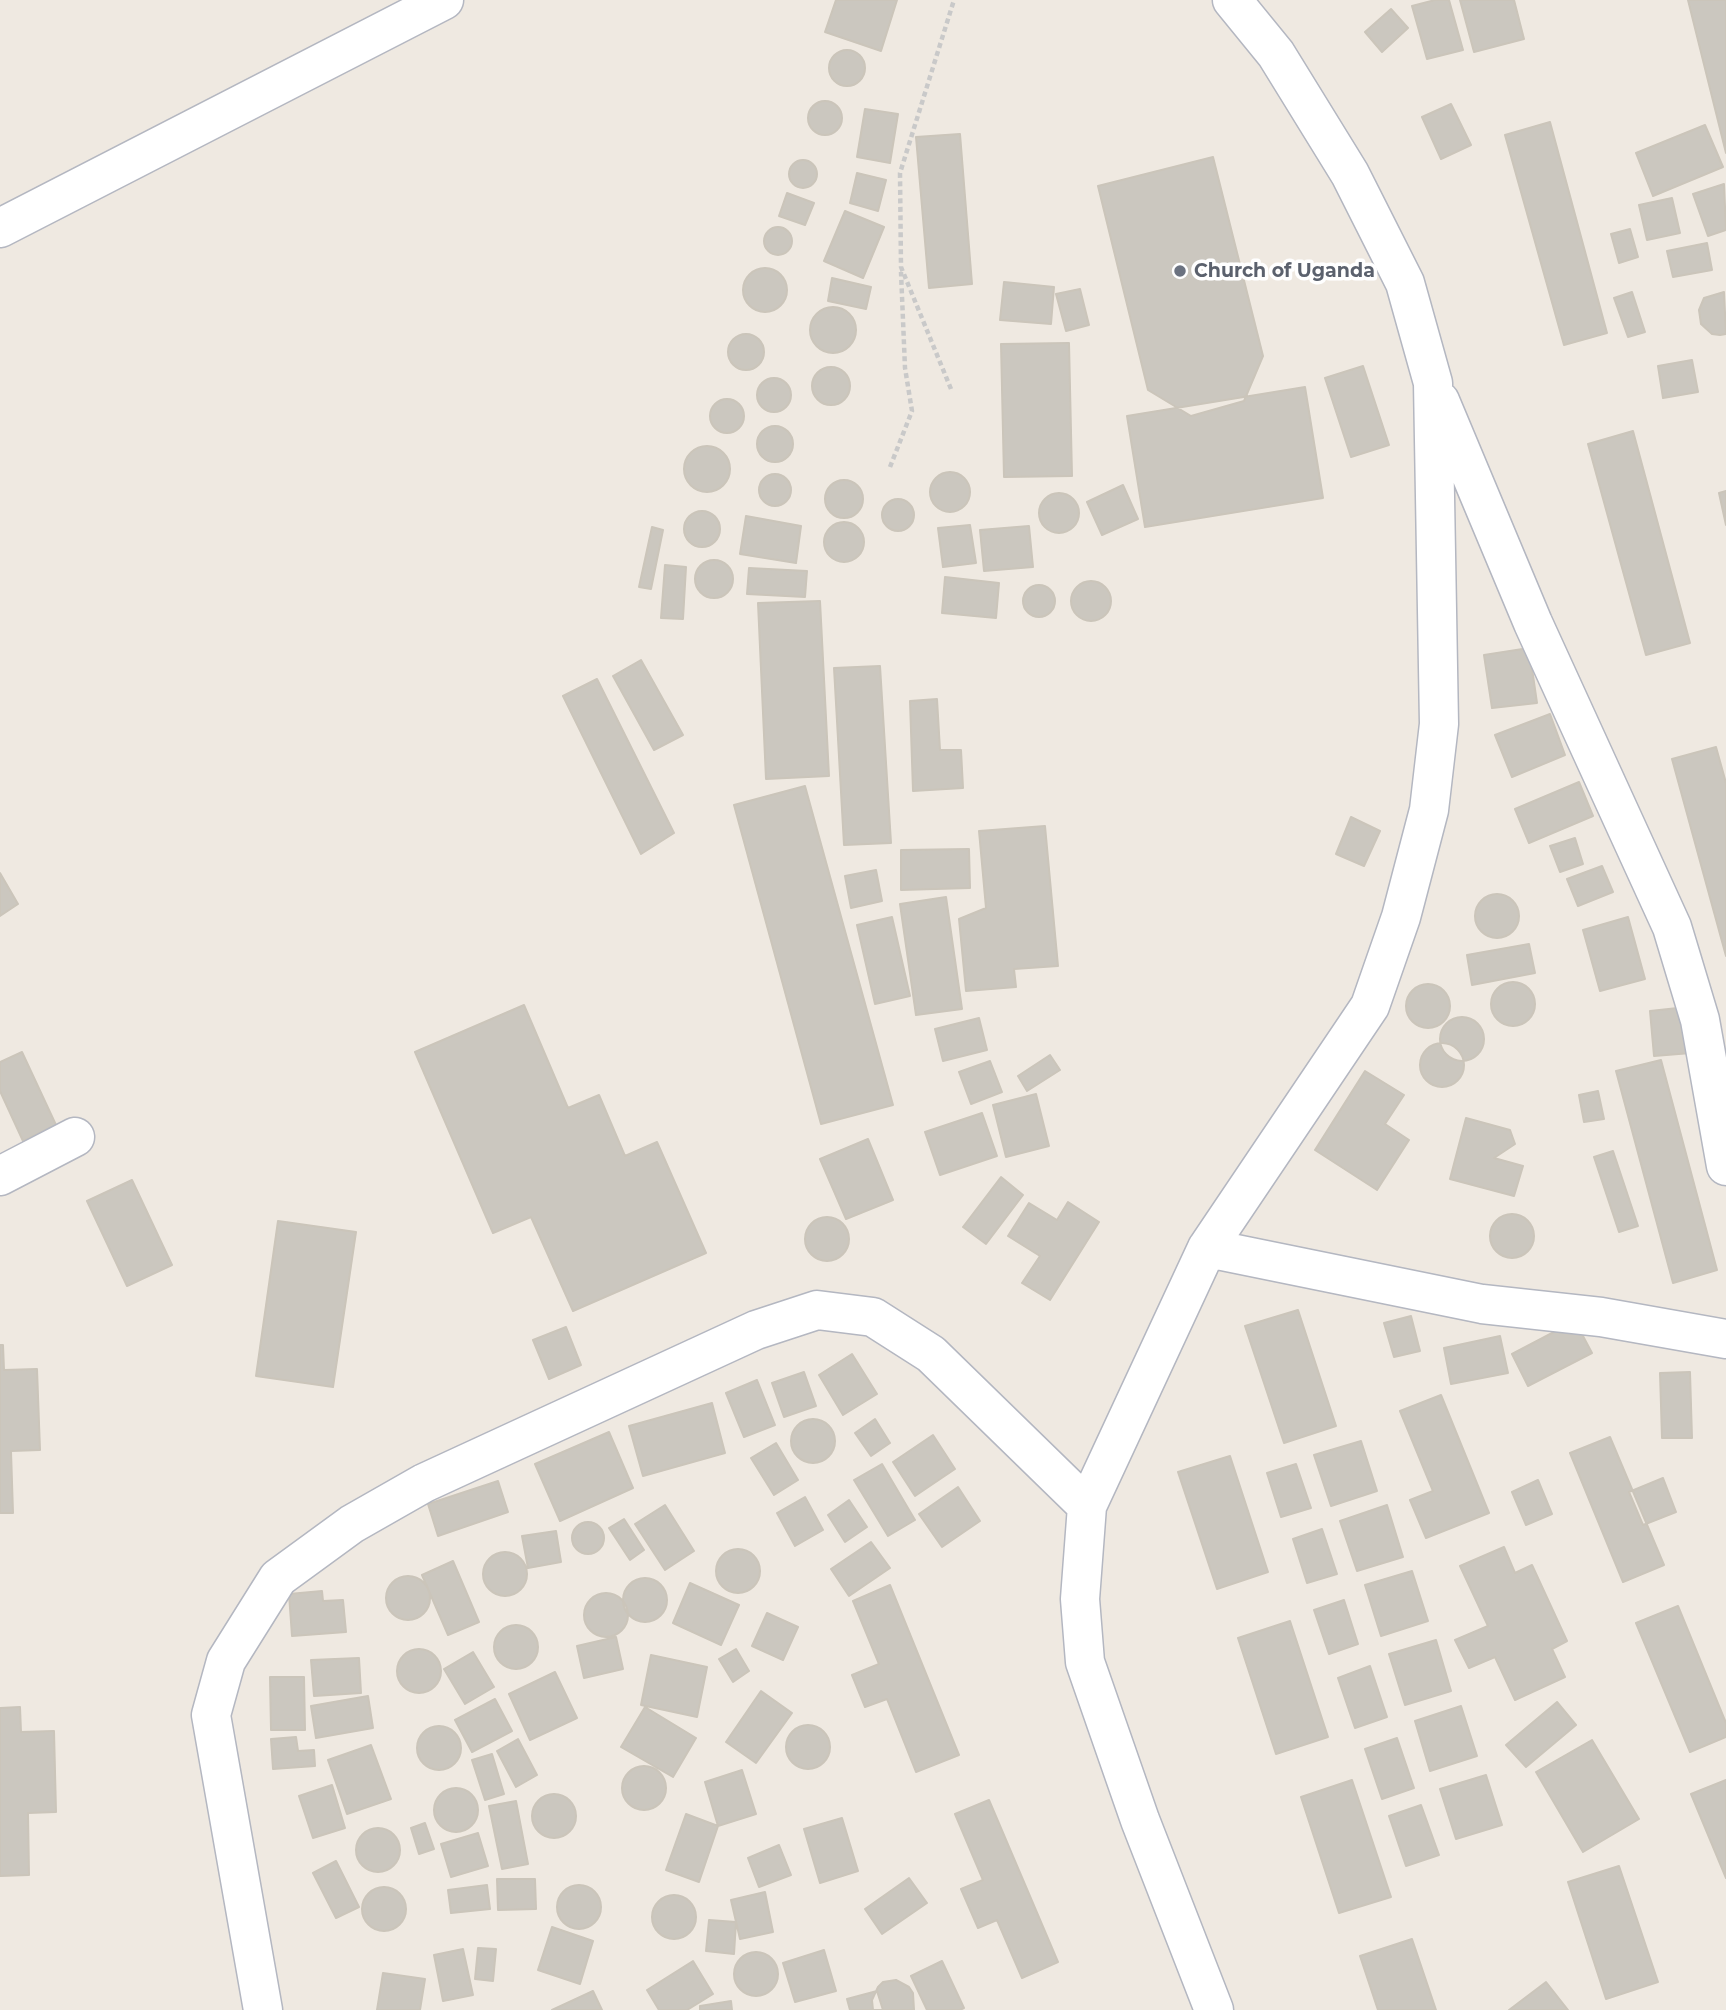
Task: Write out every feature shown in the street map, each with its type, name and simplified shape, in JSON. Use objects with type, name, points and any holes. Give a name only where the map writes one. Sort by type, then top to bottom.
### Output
[{"type":"street","points":[[0,228],[444,0]]},
{"type":"street","points":[[1233,0],[1276,54],[1350,174],[1405,283],[1433,383],[1533,623],[1672,927],[1700,1020],[1726,1166]]},
{"type":"street","points":[[1214,2010],[1140,1820],[1085,1662],[1080,1599],[1087,1506],[1208,1248],[1370,1006],[1401,917],[1429,810],[1439,724],[1433,383]]},
{"type":"street","points":[[0,1176],[75,1137]]},
{"type":"street","points":[[1208,1248],[1482,1304],[1601,1317],[1726,1339]]},
{"type":"street","points":[[263,2010],[211,1715],[226,1661],[278,1578],[352,1524],[424,1483],[756,1331],[817,1310],[873,1317],[931,1354],[1087,1506]]},
{"type":"path","points":[[890,467],[912,411],[905,368],[900,173],[954,0]]},
{"type":"path","points":[[901,267],[951,389]]},
{"type":"building","points":[[836,0],[897,0],[881,51],[825,32]]},
{"type":"building","points":[[1435,0],[1449,0],[1463,50],[1427,59],[1412,6]]},
{"type":"building","points":[[1460,0],[1514,0],[1524,39],[1474,52]]},
{"type":"building","points":[[1688,0],[1726,0],[1726,153]]},
{"type":"building","points":[[1391,9],[1408,28],[1382,52],[1365,32]]},
{"type":"building","points":[[847,50],[859,56],[865,68],[859,80],[847,86],[835,80],[829,68],[835,56]]},
{"type":"building","points":[[825,101],[837,106],[842,118],[837,130],[825,135],[813,130],[808,118],[813,106]]},
{"type":"building","points":[[1451,104],[1471,145],[1441,159],[1422,117]]},
{"type":"building","points":[[865,109],[898,114],[890,163],[857,157]]},
{"type":"building","points":[[1550,122],[1607,333],[1564,345],[1505,135]]},
{"type":"building","points":[[1705,125],[1723,167],[1653,196],[1636,153]]},
{"type":"building","points":[[960,134],[972,284],[929,288],[916,137]]},
{"type":"building","name":"Church of Uganda","points":[[1213,157],[1263,356],[1244,401],[1191,416],[1148,390],[1098,186]]},
{"type":"building","points":[[803,160],[813,164],[817,174],[813,184],[803,188],[793,184],[789,174],[793,164]]},
{"type":"building","points":[[857,173],[886,180],[878,211],[850,203]]},
{"type":"building","points":[[1724,184],[1726,230],[1708,236],[1693,194]]},
{"type":"building","points":[[787,193],[814,203],[805,225],[779,216]]},
{"type":"building","points":[[1672,198],[1680,233],[1647,240],[1639,205]]},
{"type":"building","points":[[845,211],[884,227],[863,278],[824,261]]},
{"type":"building","points":[[778,227],[788,231],[792,241],[788,251],[778,255],[768,251],[764,241],[768,231]]},
{"type":"building","points":[[1630,229],[1638,257],[1619,263],[1611,234]]},
{"type":"building","points":[[1707,243],[1712,270],[1673,277],[1667,251]]},
{"type":"building","points":[[765,268],[780,275],[787,290],[780,305],[765,312],[750,305],[743,290],[750,275]]},
{"type":"building","points":[[832,278],[871,287],[866,309],[828,301]]},
{"type":"building","points":[[1004,282],[1054,287],[1051,324],[1000,320]]},
{"type":"building","points":[[1080,289],[1089,325],[1066,331],[1056,294]]},
{"type":"building","points":[[1632,292],[1645,332],[1628,337],[1614,298]]},
{"type":"building","points":[[1724,292],[1726,334],[1712,334],[1701,324],[1699,310],[1704,298]]},
{"type":"building","points":[[833,307],[849,314],[856,330],[849,346],[833,353],[817,346],[810,330],[817,314]]},
{"type":"building","points":[[746,334],[758,340],[764,352],[758,364],[746,370],[734,364],[728,352],[734,340]]},
{"type":"building","points":[[1069,343],[1072,476],[1004,477],[1001,344]]},
{"type":"building","points":[[1692,360],[1698,392],[1663,398],[1658,366]]},
{"type":"building","points":[[1363,366],[1389,445],[1351,457],[1325,378]]},
{"type":"building","points":[[831,367],[844,373],[850,386],[844,399],[831,405],[818,399],[812,386],[818,373]]},
{"type":"building","points":[[774,378],[786,383],[791,395],[786,407],[774,412],[762,407],[757,395],[762,383]]},
{"type":"building","points":[[1305,387],[1323,498],[1145,527],[1127,416]]},
{"type":"building","points":[[727,399],[739,404],[744,416],[739,428],[727,433],[715,428],[710,416],[715,404]]},
{"type":"building","points":[[775,426],[788,431],[793,444],[788,457],[775,462],[762,457],[757,444],[762,431]]},
{"type":"building","points":[[1633,431],[1690,643],[1646,655],[1588,444]]},
{"type":"building","points":[[707,446],[723,453],[730,469],[723,485],[707,492],[691,485],[684,469],[691,453]]},
{"type":"building","points":[[950,472],[958,473],[964,478],[969,484],[969,500],[964,506],[958,511],[950,512],[942,511],[936,506],[931,500],[930,492],[931,484],[936,478],[942,473]]},
{"type":"building","points":[[775,474],[786,479],[791,490],[786,501],[775,506],[764,501],[759,490],[764,479]]},
{"type":"building","points":[[844,480],[858,485],[863,499],[858,513],[844,518],[830,513],[825,499],[830,485]]},
{"type":"building","points":[[1123,485],[1138,519],[1102,535],[1087,502]]},
{"type":"building","points":[[1726,491],[1726,525],[1719,493]]},
{"type":"building","points":[[1059,493],[1067,494],[1073,499],[1078,505],[1078,521],[1073,527],[1067,532],[1059,533],[1051,532],[1045,527],[1040,521],[1039,513],[1040,505],[1045,499],[1051,494]]},
{"type":"building","points":[[898,499],[909,504],[914,515],[909,526],[898,531],[887,526],[882,515],[887,504]]},
{"type":"building","points":[[702,511],[714,517],[720,529],[714,541],[702,547],[690,541],[684,529],[690,517]]},
{"type":"building","points":[[746,516],[801,526],[796,563],[740,554]]},
{"type":"building","points":[[844,522],[852,523],[858,528],[863,534],[863,550],[858,556],[852,561],[844,562],[836,561],[830,556],[825,550],[824,542],[825,534],[830,528],[836,523]]},
{"type":"building","points":[[970,525],[976,563],[943,567],[938,528]]},
{"type":"building","points":[[1029,526],[1033,567],[984,571],[980,530]]},
{"type":"building","points":[[652,527],[663,530],[651,589],[639,587]]},
{"type":"building","points":[[714,560],[727,566],[733,579],[727,592],[714,598],[701,592],[695,579],[701,566]]},
{"type":"building","points":[[665,565],[686,567],[683,619],[661,618]]},
{"type":"building","points":[[749,568],[807,571],[805,597],[747,594]]},
{"type":"building","points":[[945,577],[999,583],[996,618],[942,613]]},
{"type":"building","points":[[1091,581],[1099,582],[1105,587],[1110,593],[1110,609],[1105,615],[1099,620],[1091,621],[1083,620],[1077,615],[1072,609],[1071,601],[1072,593],[1077,587],[1083,582]]},
{"type":"building","points":[[1039,585],[1051,589],[1055,601],[1051,613],[1039,617],[1027,613],[1023,601],[1027,589]]},
{"type":"building","points":[[820,601],[829,776],[766,779],[758,603]]},
{"type":"building","points":[[1529,648],[1537,703],[1492,708],[1484,655]]},
{"type":"building","points":[[641,660],[683,735],[654,750],[613,676]]},
{"type":"building","points":[[880,666],[891,843],[844,845],[834,668]]},
{"type":"building","points":[[597,679],[674,833],[641,854],[563,696]]},
{"type":"building","points":[[937,699],[940,750],[961,750],[963,788],[913,791],[910,701]]},
{"type":"building","points":[[1550,714],[1565,755],[1512,777],[1495,735]]},
{"type":"building","points":[[1716,747],[1726,783],[1726,956],[1672,759]]},
{"type":"building","points":[[1579,782],[1593,816],[1529,843],[1515,809]]},
{"type":"building","points":[[805,786],[893,1105],[821,1124],[734,805]]},
{"type":"building","points":[[1351,817],[1380,831],[1364,866],[1336,854]]},
{"type":"building","points":[[1045,826],[1058,966],[1014,969],[1016,987],[966,991],[959,919],[986,908],[979,831]]},
{"type":"building","points":[[1575,838],[1583,864],[1560,872],[1550,846]]},
{"type":"building","points":[[969,849],[970,888],[901,890],[901,850]]},
{"type":"building","points":[[1602,866],[1613,892],[1578,906],[1567,879]]},
{"type":"building","points":[[876,870],[882,901],[851,908],[845,876]]},
{"type":"building","points":[[0,873],[18,904],[0,916]]},
{"type":"building","points":[[1497,894],[1512,901],[1519,916],[1512,931],[1497,938],[1482,931],[1475,916],[1482,901]]},
{"type":"building","points":[[946,897],[962,1009],[916,1015],[900,904]]},
{"type":"building","points":[[892,917],[910,996],[875,1004],[857,925]]},
{"type":"building","points":[[1628,917],[1645,979],[1600,991],[1583,930]]},
{"type":"building","points":[[1529,944],[1535,973],[1472,985],[1467,955]]},
{"type":"building","points":[[1513,982],[1528,989],[1535,1004],[1528,1019],[1513,1026],[1498,1019],[1491,1004],[1498,989]]},
{"type":"building","points":[[1428,984],[1443,991],[1450,1006],[1443,1021],[1428,1028],[1413,1021],[1406,1006],[1413,991]]},
{"type":"building","points":[[524,1005],[568,1108],[599,1095],[625,1156],[657,1142],[706,1253],[573,1311],[531,1217],[493,1233],[415,1052]]},
{"type":"building","points":[[1687,1007],[1691,1053],[1654,1056],[1650,1011]]},
{"type":"building","points":[[1462,1017],[1477,1024],[1484,1039],[1477,1054],[1462,1061],[1447,1054],[1440,1039],[1447,1024]]},
{"type":"building","points":[[979,1018],[987,1050],[943,1061],[935,1029]]},
{"type":"building","points":[[1442,1043],[1457,1050],[1464,1065],[1457,1080],[1442,1087],[1427,1080],[1420,1065],[1427,1050]]},
{"type":"building","points":[[22,1052],[56,1125],[23,1141],[0,1091],[0,1062]]},
{"type":"building","points":[[1050,1055],[1060,1070],[1027,1091],[1018,1076]]},
{"type":"building","points":[[1661,1060],[1717,1270],[1673,1283],[1616,1071]]},
{"type":"building","points":[[990,1061],[1002,1092],[971,1104],[959,1072]]},
{"type":"building","points":[[1365,1071],[1404,1095],[1385,1124],[1409,1140],[1377,1190],[1315,1150]]},
{"type":"building","points":[[1598,1091],[1604,1119],[1584,1122],[1579,1095]]},
{"type":"building","points":[[1036,1094],[1049,1146],[1006,1157],[993,1105]]},
{"type":"building","points":[[982,1113],[997,1156],[940,1175],[925,1132]]},
{"type":"building","points":[[1466,1118],[1510,1130],[1515,1144],[1494,1158],[1523,1166],[1514,1196],[1450,1179]]},
{"type":"building","points":[[868,1139],[893,1200],[846,1219],[820,1159]]},
{"type":"building","points":[[1613,1151],[1638,1226],[1619,1232],[1594,1157]]},
{"type":"building","points":[[1001,1177],[1023,1195],[986,1244],[963,1227]]},
{"type":"building","points":[[132,1180],[172,1265],[127,1286],[87,1201]]},
{"type":"building","points":[[1068,1202],[1099,1222],[1050,1300],[1022,1283],[1040,1256],[1008,1236],[1029,1203],[1057,1220]]},
{"type":"building","points":[[1512,1214],[1527,1221],[1534,1236],[1527,1251],[1512,1258],[1497,1251],[1490,1236],[1497,1221]]},
{"type":"building","points":[[827,1217],[842,1224],[849,1239],[842,1254],[827,1261],[812,1254],[805,1239],[812,1224]]},
{"type":"building","points":[[278,1221],[356,1232],[333,1387],[256,1376]]},
{"type":"building","points":[[1298,1310],[1336,1426],[1284,1443],[1245,1326]]},
{"type":"building","points":[[1411,1316],[1420,1351],[1394,1357],[1384,1323]]},
{"type":"building","points":[[1575,1321],[1592,1353],[1528,1386],[1512,1354]]},
{"type":"building","points":[[566,1327],[581,1365],[549,1379],[533,1340]]},
{"type":"building","points":[[1500,1336],[1508,1373],[1451,1384],[1444,1348]]},
{"type":"building","points":[[0,1345],[3,1345],[4,1370],[37,1369],[40,1450],[11,1451],[13,1513],[0,1513]]},
{"type":"building","points":[[852,1354],[877,1394],[843,1415],[819,1375]]},
{"type":"building","points":[[804,1372],[816,1406],[784,1417],[772,1383]]},
{"type":"building","points":[[1690,1372],[1692,1438],[1662,1438],[1660,1373]]},
{"type":"building","points":[[757,1380],[775,1425],[744,1437],[726,1393]]},
{"type":"building","points":[[1441,1395],[1489,1513],[1426,1538],[1410,1500],[1433,1491],[1400,1411]]},
{"type":"building","points":[[712,1403],[725,1453],[643,1476],[629,1426]]},
{"type":"building","points":[[813,1419],[828,1426],[835,1441],[828,1456],[813,1463],[798,1456],[791,1441],[798,1426]]},
{"type":"building","points":[[875,1419],[890,1443],[871,1456],[855,1433]]},
{"type":"building","points":[[609,1432],[633,1488],[560,1521],[535,1464]]},
{"type":"building","points":[[933,1435],[955,1469],[915,1496],[893,1462]]},
{"type":"building","points":[[1610,1437],[1664,1565],[1623,1582],[1570,1453]]},
{"type":"building","points":[[1361,1441],[1377,1491],[1331,1506],[1314,1455]]},
{"type":"building","points":[[776,1443],[798,1480],[774,1495],[751,1458]]},
{"type":"building","points":[[1230,1456],[1268,1572],[1217,1589],[1178,1472]]},
{"type":"building","points":[[882,1464],[915,1520],[888,1536],[854,1480]]},
{"type":"building","points":[[1296,1464],[1311,1508],[1281,1517],[1267,1473]]},
{"type":"building","points":[[1663,1478],[1676,1512],[1643,1525],[1629,1492]]},
{"type":"building","points":[[1538,1480],[1552,1514],[1526,1525],[1512,1492]]},
{"type":"building","points":[[498,1481],[508,1512],[438,1536],[428,1504]]},
{"type":"building","points":[[958,1487],[980,1521],[942,1547],[919,1514]]},
{"type":"building","points":[[805,1497],[823,1530],[795,1546],[777,1513]]},
{"type":"building","points":[[849,1500],[867,1527],[845,1542],[828,1515]]},
{"type":"building","points":[[665,1505],[694,1551],[665,1570],[635,1524]]},
{"type":"building","points":[[1387,1505],[1403,1557],[1357,1571],[1340,1521]]},
{"type":"building","points":[[624,1519],[644,1550],[630,1560],[609,1528]]},
{"type":"building","points":[[588,1522],[600,1526],[604,1538],[600,1550],[588,1554],[576,1550],[572,1538],[576,1526]]},
{"type":"building","points":[[1322,1529],[1337,1574],[1307,1583],[1293,1539]]},
{"type":"building","points":[[556,1531],[561,1562],[528,1568],[522,1536]]},
{"type":"building","points":[[871,1542],[890,1568],[849,1596],[831,1569]]},
{"type":"building","points":[[1504,1547],[1515,1573],[1532,1565],[1567,1641],[1552,1649],[1565,1677],[1515,1700],[1495,1657],[1469,1668],[1455,1640],[1488,1626],[1460,1566]]},
{"type":"building","points":[[738,1549],[753,1556],[760,1571],[753,1586],[738,1593],[723,1586],[716,1571],[723,1556]]},
{"type":"building","points":[[505,1552],[520,1559],[527,1574],[520,1589],[505,1596],[490,1589],[483,1574],[490,1559]]},
{"type":"building","points":[[453,1561],[479,1622],[448,1635],[422,1575]]},
{"type":"building","points":[[1412,1571],[1428,1621],[1381,1636],[1365,1585]]},
{"type":"building","points":[[408,1576],[423,1583],[430,1598],[423,1613],[408,1620],[393,1613],[386,1598],[393,1583]]},
{"type":"building","points":[[645,1578],[660,1585],[667,1600],[660,1615],[645,1622],[630,1615],[623,1600],[630,1585]]},
{"type":"building","points":[[690,1583],[739,1605],[721,1645],[673,1623]]},
{"type":"building","points":[[890,1585],[959,1755],[916,1772],[887,1699],[865,1707],[852,1675],[879,1664],[853,1601]]},
{"type":"building","points":[[322,1591],[323,1601],[343,1600],[346,1632],[292,1636],[289,1594]]},
{"type":"building","points":[[606,1593],[621,1600],[628,1615],[621,1630],[606,1637],[591,1630],[584,1615],[591,1600]]},
{"type":"building","points":[[1344,1600],[1358,1644],[1329,1654],[1314,1610]]},
{"type":"building","points":[[1678,1606],[1726,1723],[1726,1737],[1690,1752],[1636,1623]]},
{"type":"building","points":[[767,1613],[798,1627],[783,1660],[752,1646]]},
{"type":"building","points":[[1290,1621],[1328,1737],[1276,1754],[1238,1638]]},
{"type":"building","points":[[516,1625],[531,1632],[538,1647],[531,1662],[516,1669],[501,1662],[494,1647],[501,1632]]},
{"type":"building","points":[[616,1637],[623,1669],[584,1678],[577,1646]]},
{"type":"building","points":[[1436,1640],[1451,1691],[1405,1705],[1389,1654]]},
{"type":"building","points":[[419,1649],[434,1656],[441,1671],[434,1686],[419,1693],[404,1686],[397,1671],[404,1656]]},
{"type":"building","points":[[736,1649],[749,1671],[733,1682],[719,1659]]},
{"type":"building","points":[[473,1652],[494,1687],[465,1704],[444,1669]]},
{"type":"building","points":[[651,1655],[707,1667],[697,1717],[641,1705]]},
{"type":"building","points":[[359,1658],[361,1693],[314,1696],[311,1660]]},
{"type":"building","points":[[1370,1666],[1387,1717],[1355,1728],[1338,1678]]},
{"type":"building","points":[[555,1672],[577,1718],[530,1740],[509,1694]]},
{"type":"building","points":[[270,1677],[304,1677],[305,1730],[271,1730]]},
{"type":"building","points":[[761,1691],[792,1713],[756,1763],[726,1742]]},
{"type":"building","points":[[368,1696],[373,1728],[316,1738],[311,1706]]},
{"type":"building","points":[[495,1699],[512,1731],[472,1752],[455,1720]]},
{"type":"building","points":[[1557,1702],[1576,1725],[1526,1767],[1506,1745]]},
{"type":"building","points":[[1461,1706],[1477,1756],[1430,1771],[1415,1721]]},
{"type":"building","points":[[20,1707],[21,1732],[54,1731],[56,1812],[28,1813],[29,1875],[0,1876],[0,1708]]},
{"type":"building","points":[[645,1707],[696,1738],[673,1777],[621,1747]]},
{"type":"building","points":[[808,1725],[823,1732],[830,1747],[823,1762],[808,1769],[793,1762],[786,1747],[793,1732]]},
{"type":"building","points":[[439,1726],[454,1733],[461,1748],[454,1763],[439,1770],[424,1763],[417,1748],[424,1733]]},
{"type":"building","points":[[296,1737],[298,1751],[314,1750],[315,1766],[273,1769],[271,1739]]},
{"type":"building","points":[[1397,1738],[1414,1788],[1382,1799],[1365,1749]]},
{"type":"building","points":[[518,1739],[537,1775],[516,1787],[497,1751]]},
{"type":"building","points":[[1592,1740],[1639,1819],[1583,1852],[1536,1772]]},
{"type":"building","points":[[371,1745],[391,1799],[347,1814],[328,1760]]},
{"type":"building","points":[[492,1754],[504,1794],[485,1800],[472,1760]]},
{"type":"building","points":[[644,1766],[659,1773],[666,1788],[659,1803],[644,1810],[629,1803],[622,1788],[629,1773]]},
{"type":"building","points":[[742,1770],[756,1814],[718,1826],[705,1782]]},
{"type":"building","points":[[1486,1775],[1502,1825],[1456,1839],[1440,1789]]},
{"type":"building","points":[[1352,1780],[1391,1897],[1339,1913],[1301,1797]]},
{"type":"building","points":[[1726,1780],[1726,1878],[1691,1794]]},
{"type":"building","points":[[332,1785],[345,1828],[313,1838],[299,1796]]},
{"type":"building","points":[[456,1788],[471,1795],[478,1810],[471,1825],[456,1832],[441,1825],[434,1810],[441,1795]]},
{"type":"building","points":[[554,1794],[569,1801],[576,1816],[569,1831],[554,1838],[539,1831],[532,1816],[539,1801]]},
{"type":"building","points":[[989,1800],[1058,1962],[1022,1978],[997,1920],[978,1928],[961,1889],[983,1880],[955,1814]]},
{"type":"building","points":[[516,1801],[528,1864],[502,1869],[489,1806]]},
{"type":"building","points":[[1421,1805],[1439,1855],[1406,1866],[1389,1816]]},
{"type":"building","points":[[686,1814],[718,1826],[699,1882],[666,1870]]},
{"type":"building","points":[[842,1818],[858,1871],[820,1883],[804,1829]]},
{"type":"building","points":[[425,1823],[434,1849],[419,1854],[411,1828]]},
{"type":"building","points":[[378,1828],[393,1835],[400,1850],[393,1865],[378,1872],[363,1865],[356,1850],[363,1835]]},
{"type":"building","points":[[478,1833],[488,1866],[451,1877],[441,1844]]},
{"type":"building","points":[[779,1845],[791,1875],[759,1887],[748,1858]]},
{"type":"building","points":[[336,1861],[359,1907],[336,1918],[313,1873]]},
{"type":"building","points":[[1619,1866],[1658,1982],[1606,1999],[1568,1882]]},
{"type":"building","points":[[909,1878],[927,1903],[882,1934],[865,1909]]},
{"type":"building","points":[[497,1879],[535,1879],[536,1909],[498,1910]]},
{"type":"building","points":[[487,1885],[490,1909],[451,1913],[448,1890]]},
{"type":"building","points":[[579,1885],[594,1892],[601,1907],[594,1922],[579,1929],[564,1922],[557,1907],[564,1892]]},
{"type":"building","points":[[384,1887],[399,1894],[406,1909],[399,1924],[384,1931],[369,1924],[362,1909],[369,1894]]},
{"type":"building","points":[[765,1892],[773,1932],[740,1939],[731,1900]]},
{"type":"building","points":[[674,1895],[689,1902],[696,1917],[689,1932],[674,1939],[659,1932],[652,1917],[659,1902]]},
{"type":"building","points":[[709,1920],[736,1922],[734,1954],[706,1951]]},
{"type":"building","points":[[552,1927],[593,1941],[580,1984],[538,1970]]},
{"type":"building","points":[[1412,1939],[1436,2010],[1378,2010],[1360,1956]]},
{"type":"building","points":[[478,1948],[496,1949],[493,1981],[475,1979]]},
{"type":"building","points":[[463,1949],[473,1995],[443,2001],[434,1955]]},
{"type":"building","points":[[824,1950],[836,1991],[795,2002],[783,1963]]},
{"type":"building","points":[[756,1952],[771,1959],[778,1974],[771,1989],[756,1996],[741,1989],[734,1974],[741,1959]]},
{"type":"building","points":[[693,1961],[713,1994],[687,2010],[659,2010],[647,1990]]},
{"type":"building","points":[[942,1961],[964,2008],[960,2010],[927,2010],[911,1976]]},
{"type":"building","points":[[383,1973],[425,1979],[420,2010],[377,2010]]},
{"type":"building","points":[[896,1980],[909,1987],[913,1993],[914,2010],[873,2010],[872,2000],[878,1987],[883,1982]]},
{"type":"building","points":[[1546,1982],[1568,2010],[1509,2010]]},
{"type":"building","points":[[593,1991],[602,2010],[552,2010]]},
{"type":"building","points":[[877,1991],[883,2010],[850,2010],[847,1999]]},
{"type":"building","points":[[731,2001],[732,2010],[700,2010],[700,2006]]},
{"type":"place","name":"Church of Uganda","points":[[1180,271]]}]
